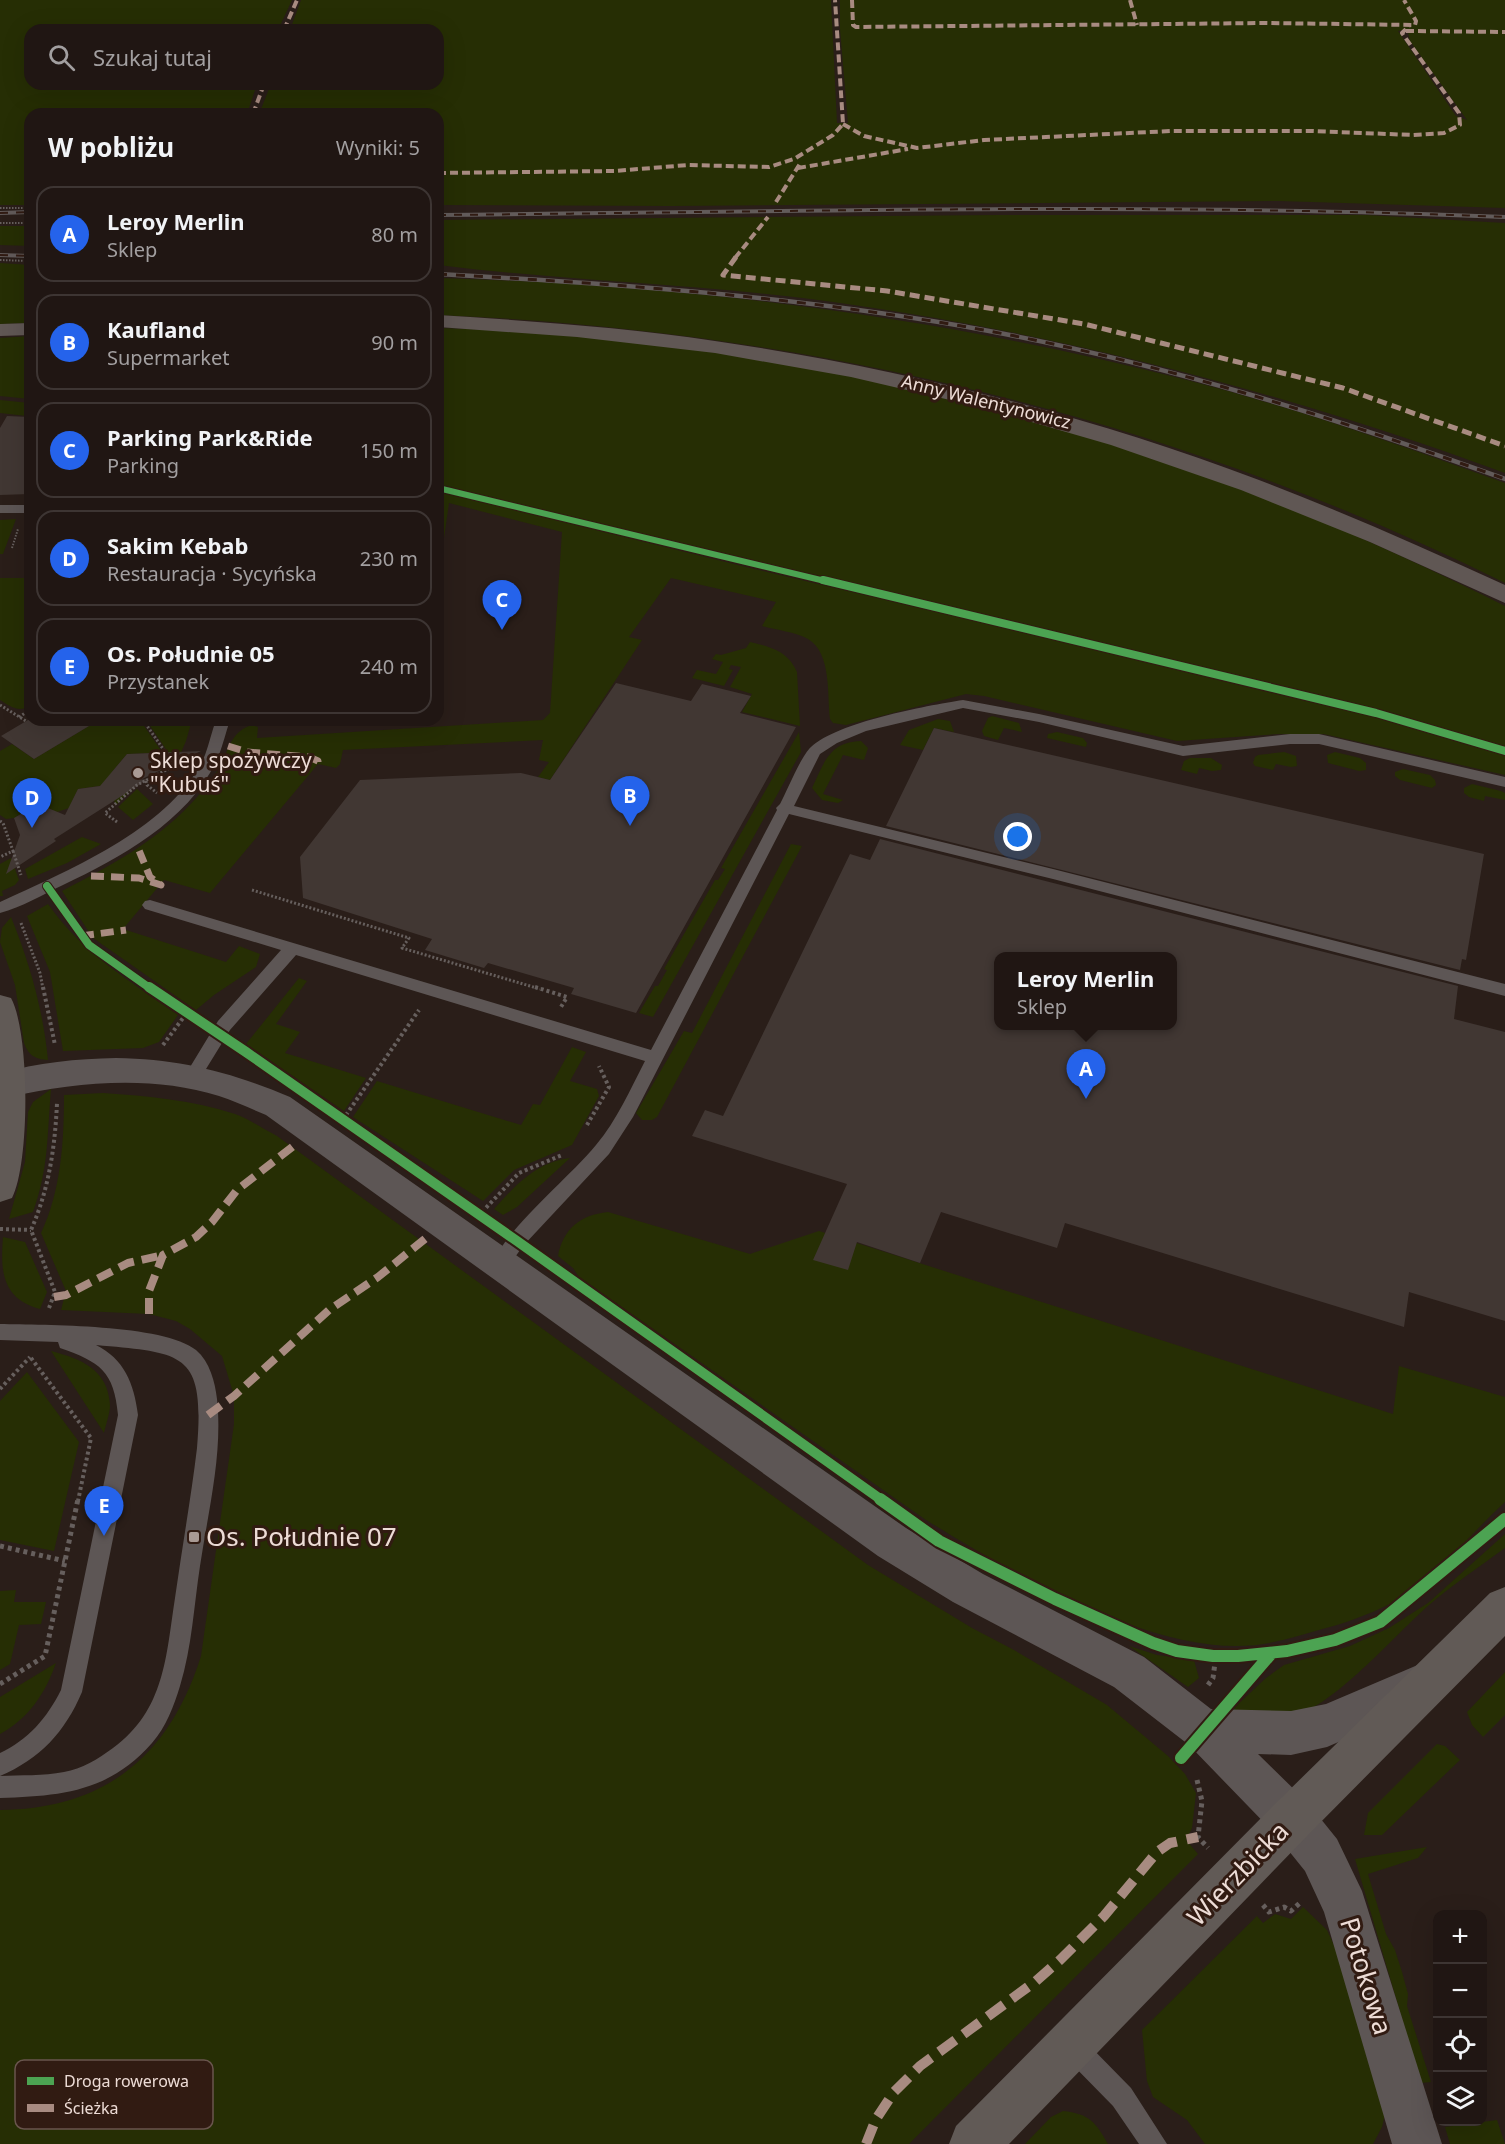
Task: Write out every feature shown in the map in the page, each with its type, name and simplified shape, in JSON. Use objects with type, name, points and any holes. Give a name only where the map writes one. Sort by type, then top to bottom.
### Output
[{"type":"main road","name":"Anny Walentynowicz","points":[[444,321],[573,330],[704,345],[836,366],[978,398],[1108,434],[1250,483],[1358,526],[1505,595]]},
{"type":"main road","points":[[0,330],[24,329]]},
{"type":"street","points":[[0,1006],[9,1084],[10,1122],[0,1188]]},
{"type":"street","name":"Potokowa","points":[[9,1084],[57,1074],[86,1071],[145,1073],[192,1077],[220,1083],[278,1106],[892,1542],[968,1588],[1129,1672],[1204,1730],[1292,1819],[1321,1855],[1346,1907],[1417,2144]]},
{"type":"street","name":"Wierzbicka","points":[[975,2144],[1427,1682],[1505,1607]]},
{"type":"street","points":[[1204,1730],[1291,1733],[1327,1725],[1427,1682]]},
{"type":"lane","points":[[0,509],[24,509]]},
{"type":"lane","points":[[501,1263],[517,1241],[603,1149],[627,1112],[783,808],[815,751],[832,740],[861,728],[934,708],[963,704],[1040,718],[1183,751],[1290,739],[1319,739],[1505,782]]},
{"type":"lane","points":[[6,905],[95,862],[155,823],[188,790],[204,770],[214,752],[221,726]]},
{"type":"lane","points":[[783,808],[1053,874],[1505,990]]},
{"type":"lane","points":[[150,905],[655,1058]]},
{"type":"lane","points":[[192,1077],[202,1055],[218,1034],[251,993],[292,949]]},
{"type":"lane","points":[[0,1332],[138,1341],[166,1345],[184,1352],[197,1364],[205,1380],[209,1431],[176,1659],[169,1689],[149,1729],[105,1767],[75,1781],[47,1786],[0,1787]]},
{"type":"lane","points":[[0,1765],[21,1756],[44,1736],[59,1717],[70,1692],[128,1415],[127,1398],[123,1385],[118,1371],[109,1361],[93,1350],[40,1333]]},
{"type":"lane","points":[[1072,2046],[1122,2097],[1154,2144]]},
{"type":"path","points":[[0,208],[24,208]]},
{"type":"path","points":[[0,223],[24,223]]},
{"type":"path","points":[[0,260],[24,261]]},
{"type":"path","points":[[12,548],[19,528]]},
{"type":"path","points":[[0,705],[24,720]]},
{"type":"path","points":[[19,717],[24,714]]},
{"type":"path","points":[[147,726],[178,769],[175,772],[186,774]]},
{"type":"path","points":[[120,824],[105,813],[137,785],[174,766]]},
{"type":"path","points":[[146,781],[147,785],[165,799]]},
{"type":"path","points":[[0,820],[24,885],[8,891],[6,905]]},
{"type":"path","points":[[0,857],[12,851]]},
{"type":"path","points":[[252,890],[409,938],[402,948],[567,997],[558,1014]]},
{"type":"path","points":[[343,1121],[450,962]]},
{"type":"path","points":[[583,1132],[609,1087],[597,1060],[606,1042]]},
{"type":"path","points":[[479,1215],[519,1173],[573,1150]]},
{"type":"path","points":[[0,1229],[31,1230]]},
{"type":"path","points":[[0,1684],[45,1656],[91,1438],[31,1357]]},
{"type":"path","points":[[0,1546],[65,1561]]},
{"type":"green space","points":[[0,0],[292,0],[281,24],[24,24],[24,90],[255,90],[249,108],[24,108],[24,205],[0,205]]},
{"type":"green space","points":[[301,0],[831,0],[837,123],[848,123],[840,29],[840,0],[1505,0],[1505,208],[1279,201],[671,206],[444,205],[444,108],[261,108],[269,90],[444,90],[444,24],[292,24]],"holes":[[[1407,29],[1410,41],[1467,120],[1456,116],[1398,31]]]},
{"type":"green space","points":[[1000,215],[1366,215],[1505,223],[1505,473],[1344,418],[1263,394],[1181,371],[1015,333],[931,317],[796,297],[444,266],[444,220]]},
{"type":"green space","points":[[0,226],[24,226],[24,246],[0,245]]},
{"type":"green space","points":[[0,263],[24,265],[24,323],[0,324]]},
{"type":"green space","points":[[444,278],[627,288],[815,308],[1002,338],[1095,358],[1227,391],[1347,428],[1505,483],[1505,583],[1379,525],[1250,474],[1119,430],[986,393],[851,363],[714,340],[576,324],[444,315]]},
{"type":"green space","points":[[444,328],[543,333],[649,344],[754,359],[859,378],[963,402],[1066,430],[1167,463],[1327,523],[1505,606],[1505,748],[1405,718],[444,487]]},
{"type":"green space","points":[[24,336],[24,398],[0,396],[0,338]]},
{"type":"green space","points":[[0,400],[24,402],[24,416],[0,413]]},
{"type":"green space","points":[[24,421],[24,427],[0,460]]},
{"type":"green space","points":[[444,492],[738,565],[1375,716],[1505,754],[1505,775],[1324,734],[1278,734],[1177,741],[984,696],[966,694],[846,725],[833,723],[830,719],[825,664],[816,646],[808,639],[762,626],[776,602],[671,578],[629,637],[642,640],[550,780],[538,777],[549,762],[539,760],[543,740],[343,750],[340,764],[336,768],[318,764],[210,893],[164,880],[123,929],[226,962],[239,946],[260,954],[256,967],[196,1010],[93,938],[62,891],[135,850],[184,811],[218,770],[239,732],[249,726],[258,727],[257,738],[543,720],[550,713],[562,532],[449,503],[444,538]]},
{"type":"green space","points":[[16,519],[3,554],[0,554],[0,520]]},
{"type":"green space","points":[[0,578],[24,578],[24,708],[14,708],[0,700]]},
{"type":"green space","points":[[750,642],[778,651],[793,665],[797,672],[800,726],[742,712],[752,694],[730,687],[741,667],[731,665],[729,669],[733,670],[724,686],[692,678],[697,670],[716,674],[723,662],[712,659],[716,654],[721,655],[746,648]]},
{"type":"green space","points":[[992,716],[1019,723],[1022,732],[1004,728],[998,740],[984,736],[982,731],[988,718]]},
{"type":"green space","points":[[938,719],[950,721],[954,732],[934,728],[923,750],[900,745],[909,730]]},
{"type":"green space","points":[[89,726],[144,726],[169,762],[168,767],[160,771],[157,753],[127,754],[112,772],[135,785],[116,805],[106,785],[78,789],[69,808],[57,812],[38,804],[14,818],[6,819],[0,815],[0,751],[12,744],[34,759]]},
{"type":"green space","points":[[150,726],[190,726],[176,764]]},
{"type":"green space","points":[[799,732],[801,752],[653,1017],[639,1013],[655,986],[658,986],[667,970],[664,969],[715,880],[718,880],[725,869],[721,868]]},
{"type":"green space","points":[[1057,732],[1083,738],[1087,743],[1086,747],[1047,738],[1048,734]]},
{"type":"green space","points":[[861,741],[868,748],[864,760],[843,755],[823,794],[843,800],[838,803],[822,800],[812,788],[824,762],[842,745]]},
{"type":"green space","points":[[1284,752],[1296,756],[1297,766],[1276,764],[1273,770],[1255,766],[1253,763],[1258,755]]},
{"type":"green space","points":[[1335,752],[1360,758],[1366,763],[1366,770],[1359,771],[1328,763],[1327,755]]},
{"type":"green space","points":[[1190,758],[1211,758],[1222,765],[1221,770],[1212,771],[1199,768],[1197,774],[1181,770],[1184,761]]},
{"type":"green space","points":[[1403,769],[1430,775],[1436,785],[1432,788],[1400,780],[1395,776],[1395,772]]},
{"type":"green space","points":[[1472,784],[1501,791],[1505,793],[1505,800],[1485,796],[1484,801],[1469,797],[1464,793],[1464,788]]},
{"type":"green space","points":[[137,789],[153,804],[133,820],[118,807]]},
{"type":"green space","points":[[82,837],[101,844],[67,863],[28,879],[25,869]]},
{"type":"green space","points":[[791,844],[802,846],[657,1117],[652,1120],[642,1120],[636,1113],[684,1031],[692,1033]]},
{"type":"green space","points":[[11,858],[19,880],[15,885],[2,891],[3,896],[0,896],[0,864]]},
{"type":"green space","points":[[48,904],[76,938],[92,952],[178,1015],[159,1042],[143,1048],[63,1051],[50,972],[27,916]]},
{"type":"green space","points":[[11,917],[35,987],[48,1060],[33,1056],[24,1043],[15,985],[0,942],[2,928]]},
{"type":"green space","points":[[299,978],[307,981],[276,1024],[300,1032],[285,1053],[366,1078],[344,1111],[246,1044]]},
{"type":"green space","points":[[572,1047],[586,1052],[570,1081],[597,1089],[599,1096],[572,1145],[514,1170],[483,1201],[353,1117],[377,1081],[521,1125],[533,1104],[540,1105]]},
{"type":"green space","points":[[51,1089],[45,1165],[33,1212],[9,1219],[25,1162],[28,1112],[33,1102]]},
{"type":"green space","points":[[103,1093],[170,1099],[203,1105],[240,1116],[277,1136],[868,1565],[1107,1705],[1168,1756],[1185,1774],[1196,1793],[1192,1828],[1186,1840],[1198,1854],[909,2144],[0,2144],[0,1810],[38,1807],[72,1799],[102,1787],[129,1770],[152,1748],[171,1722],[188,1691],[201,1656],[234,1424],[234,1396],[222,1356],[190,1329],[176,1321],[149,1314],[61,1310],[66,1291],[41,1233],[53,1200],[60,1166],[64,1095]]},
{"type":"green space","points":[[570,1158],[517,1207],[503,1215],[494,1209],[527,1176],[547,1164]]},
{"type":"green space","points":[[608,1212],[750,1254],[819,1231],[1393,1414],[1399,1366],[1505,1397],[1505,1502],[1417,1587],[1398,1600],[1361,1617],[1294,1637],[1249,1646],[1200,1643],[1159,1634],[1118,1620],[1035,1583],[926,1520],[579,1277],[573,1268],[558,1256],[560,1246],[569,1231],[581,1220]]},
{"type":"green space","points":[[3,1237],[25,1242],[47,1292],[40,1309],[18,1299],[11,1291],[2,1262]]},
{"type":"green space","points":[[51,1351],[82,1362],[98,1374],[104,1382],[110,1405],[104,1433]]},
{"type":"green space","points":[[27,1372],[79,1442],[54,1551],[0,1540],[0,1401]]},
{"type":"green space","points":[[1505,1534],[1505,1548],[1437,1598],[1331,1696],[1315,1706],[1294,1713],[1257,1714],[1233,1709],[1266,1678],[1284,1665],[1350,1646],[1389,1628],[1428,1603]]},
{"type":"green space","points":[[16,1590],[14,1602],[46,1602],[41,1624],[19,1625],[10,1664],[0,1670],[0,1591]]},
{"type":"green space","points":[[1129,1646],[1157,1655],[1194,1660],[1199,1678],[1188,1687]]},
{"type":"green space","points":[[56,1663],[47,1685],[28,1713],[0,1734],[0,1697]]},
{"type":"green space","points":[[1505,1672],[1505,1715],[1483,1737],[1472,1725],[1467,1712]]},
{"type":"green space","points":[[1437,1744],[1445,1746],[1460,1760],[1382,1835],[1364,1835],[1368,1813]]},
{"type":"green space","points":[[1427,1847],[1418,1858],[1368,1874],[1386,1934],[1395,1950],[1402,1972],[1408,1994],[1407,2006],[1431,2082],[1421,2083],[1355,1859]]},
{"type":"green space","points":[[1303,1907],[1327,1930],[1344,1967],[1390,2094],[1382,2127],[1373,2144],[1205,2144],[1187,2120],[1153,2097],[1147,2081],[1142,2030],[1257,1916],[1263,1923],[1275,1914],[1291,1919]]},
{"type":"green space","points":[[1063,2111],[1079,2114],[1090,2120],[1108,2144],[1025,2144],[1051,2117]]},
{"type":"green space","points":[[1497,2120],[1505,2144],[1450,2144],[1445,2127],[1487,2126],[1487,2121]]},
{"type":"building","points":[[7,416],[24,417],[24,494],[0,495],[0,428]]},
{"type":"building","points":[[616,683],[691,701],[702,684],[751,696],[740,713],[796,727],[636,1013],[571,994],[574,988],[488,963],[484,968],[425,950],[432,939],[303,898],[300,857],[360,780],[521,773],[550,780]]},
{"type":"building","points":[[24,722],[24,726],[89,726],[34,759],[1,736]]},
{"type":"building","points":[[934,728],[1484,854],[1466,960],[1462,959],[1460,970],[886,826]]},
{"type":"building","points":[[201,751],[140,780],[150,778],[54,839],[56,841],[6,874],[20,835],[14,818],[38,804],[65,815],[78,789],[100,786],[127,754]]},
{"type":"building","points":[[880,839],[1458,986],[1454,1019],[1505,1032],[1505,1321],[1409,1292],[1404,1327],[1065,1223],[1057,1248],[941,1212],[920,1263],[857,1242],[848,1270],[813,1260],[847,1184],[692,1136],[705,1110],[723,1116],[850,854],[870,860]]},
{"type":"railway","points":[[444,215],[1105,209],[1372,212],[1505,217]]},
{"type":"railway","points":[[0,213],[24,212]]},
{"type":"railway","points":[[0,255],[24,256]]},
{"type":"railway","points":[[444,274],[645,287],[783,301],[921,319],[989,331],[1120,359],[1250,394],[1505,479]]},
{"type":"marked path","points":[[287,24],[297,0]]},
{"type":"marked path","points":[[444,173],[615,171],[688,165],[769,167],[794,159],[833,135],[843,124],[835,0]]},
{"type":"marked path","points":[[852,0],[853,25],[856,27],[1267,23],[1415,25],[1416,21],[1404,0]]},
{"type":"marked path","points":[[1130,0],[1137,25]]},
{"type":"marked path","points":[[843,124],[864,136],[917,148],[984,140],[1171,131],[1311,131],[1413,135],[1444,133],[1460,125],[1459,113],[1402,33],[1409,26]]},
{"type":"marked path","points":[[1406,31],[1505,32]]},
{"type":"marked path","points":[[255,108],[262,90]]},
{"type":"marked path","points":[[798,168],[908,149]]},
{"type":"marked path","points":[[776,202],[801,162]]},
{"type":"marked path","points":[[768,217],[723,275],[887,291],[1084,324],[1343,388],[1505,446]]},
{"type":"marked path","points":[[228,746],[247,752],[309,757],[318,761],[318,764]]},
{"type":"marked path","points":[[91,876],[139,878],[161,885],[150,877],[138,848]]},
{"type":"marked path","points":[[81,936],[126,930]]},
{"type":"marked path","points":[[149,1314],[147,1299],[163,1255],[196,1237],[212,1222],[237,1190],[296,1144]]},
{"type":"marked path","points":[[208,1415],[234,1396],[329,1310],[378,1277],[426,1238]]},
{"type":"marked path","points":[[54,1297],[66,1295],[128,1263],[163,1255]]},
{"type":"marked path","points":[[866,2144],[876,2119],[894,2092],[920,2066],[1036,1981],[1060,1960],[1104,1916],[1157,1852],[1170,1843],[1198,1837]]},
{"type":"cycle path","points":[[444,489],[1376,713],[1505,751]]},
{"type":"cycle path","points":[[47,886],[89,945],[517,1241],[939,1541],[1016,1580],[1141,1638],[1177,1651],[1213,1656],[1262,1655],[1335,1640],[1380,1622],[1505,1519]]},
{"type":"cycle path","points":[[1181,1758],[1270,1655]]},
{"type":"place","name":"Parking Park&Ride","points":[[502,630]]},
{"type":"place","name":"Sklep spożywczy \"Kubuś\"","points":[[138,773]]},
{"type":"place","name":"Kaufland","points":[[630,826]]},
{"type":"place","name":"Sakim Kebab","points":[[32,828]]},
{"type":"place","name":"Leroy Merlin","points":[[1086,1099]]},
{"type":"place","name":"Os. Południe 05","points":[[104,1536]]},
{"type":"place","name":"Os. Południe 07","points":[[194,1537]]}]
